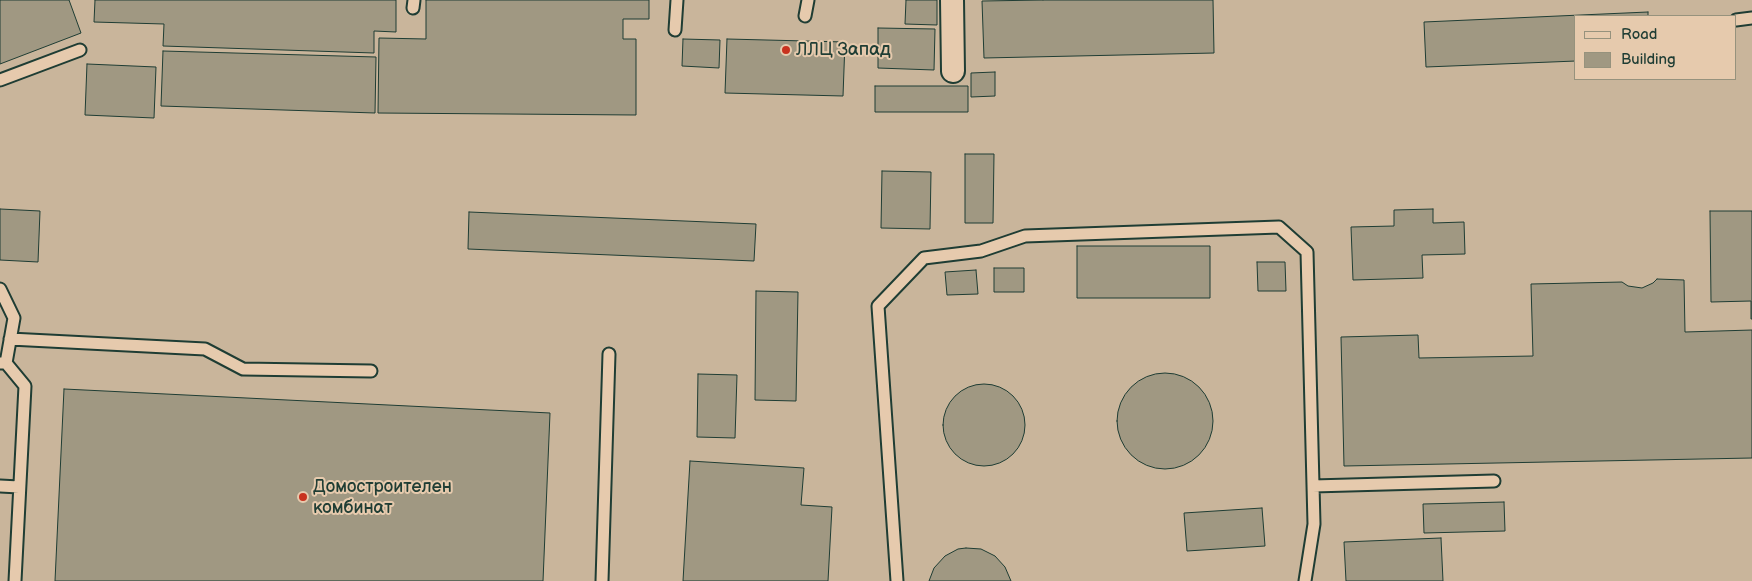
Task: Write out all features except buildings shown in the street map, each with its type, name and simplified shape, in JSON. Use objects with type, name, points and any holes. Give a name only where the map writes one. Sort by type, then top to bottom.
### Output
[{"type":"street","points":[[952,0],[953,72]]},
{"type":"lane","points":[[676,30],[677,0]]},
{"type":"lane","points":[[805,16],[808,0]]},
{"type":"lane","points":[[1737,20],[1752,18]]},
{"type":"lane","points":[[0,80],[80,50]]},
{"type":"lane","points":[[897,581],[878,306],[924,258],[981,251],[1025,236],[1279,228],[1307,252],[1314,524],[1305,581]]},
{"type":"lane","points":[[0,289],[14,318],[3,363],[26,386],[15,581]]},
{"type":"lane","points":[[10,340],[205,349],[242,369],[371,371]]},
{"type":"lane","points":[[602,581],[609,354]]},
{"type":"lane","points":[[1313,486],[1494,481]]},
{"type":"lane","points":[[0,486],[19,487]]},
{"type":"shaded area","points":[[0,0],[1752,0],[1752,581],[0,581]]},
{"type":"place","name":"ЛЛЦ Запад","points":[[786,50]]},
{"type":"place","name":"Домостроителен комбинат","points":[[303,497]]}]
